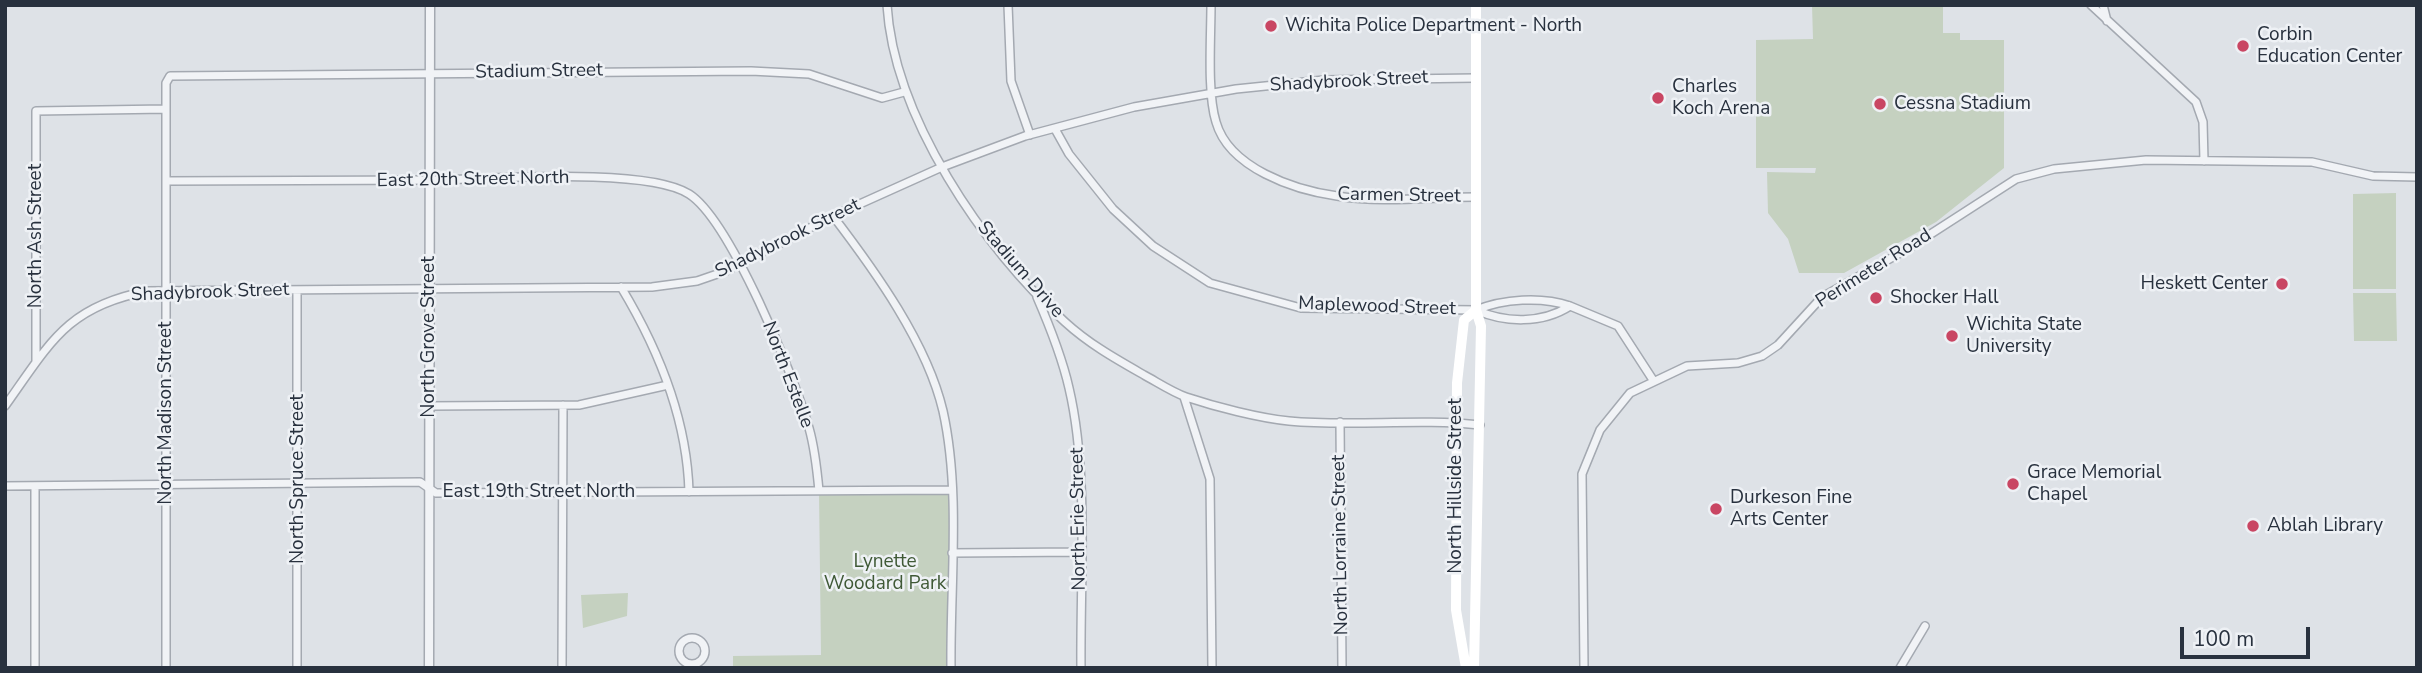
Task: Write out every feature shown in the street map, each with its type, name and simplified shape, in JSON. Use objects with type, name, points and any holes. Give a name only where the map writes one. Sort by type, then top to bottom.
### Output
[{"type":"main road","name":"North Hillside Street","points":[[1474,668],[1481,326],[1476,310],[1476,5]]},
{"type":"main road","name":"North Hillside Street","points":[[1466,668],[1456,610],[1457,383],[1464,320],[1476,310]]},
{"type":"street","name":"North Grove Street","points":[[429,668],[430,5]]},
{"type":"street","points":[[887,5],[888,24],[904,92]]},
{"type":"street","points":[[1008,5],[1011,81],[1030,135]]},
{"type":"street","name":"Carmen Street","points":[[1211,5],[1215,121],[1225,145],[1251,166],[1289,184],[1337,197],[1476,197]]},
{"type":"street","points":[[2091,5],[2196,102],[2203,122],[2204,161]]},
{"type":"street","points":[[2103,5],[2108,21]]},
{"type":"street","name":"Stadium Street","points":[[170,76],[751,71],[809,74],[882,99],[904,92]]},
{"type":"street","name":"North Madison Street","points":[[166,668],[166,83],[170,76]]},
{"type":"street","name":"Shadybrook Street","points":[[5,405],[59,333],[85,311],[117,296],[166,291],[621,287],[696,281],[739,265],[833,216],[942,167],[1030,135],[1134,107],[1213,93],[1324,80],[1476,78]]},
{"type":"street","name":"Stadium Drive","points":[[904,92],[942,167],[970,212],[1036,294],[1066,324],[1106,354],[1184,397],[1288,421],[1456,422],[1480,425]]},
{"type":"street","name":"North Ash Street","points":[[36,362],[36,111],[166,109]]},
{"type":"street","name":"Maplewood Street","points":[[1055,128],[1069,154],[1113,209],[1153,246],[1210,283],[1301,308],[1476,310]]},
{"type":"street","name":"Perimeter Road","points":[[1584,668],[1583,474],[1600,430],[1630,393],[1687,366],[1738,363],[1762,356],[1778,345],[1822,297],[1909,248],[2016,180],[2054,169],[2121,161],[2315,162],[2373,176],[2417,177]]},
{"type":"street","name":"East 20th Street North","points":[[166,181],[640,179],[670,184],[690,194],[705,207],[739,265]]},
{"type":"street","points":[[833,216],[885,290],[923,357],[942,409],[948,442],[950,490],[951,668]]},
{"type":"street","name":"North Estelle","points":[[739,265],[783,355],[800,397],[816,459],[819,491]]},
{"type":"street","points":[[621,287],[645,327],[668,385],[681,425],[689,492]]},
{"type":"street","name":"North Spruce Street","points":[[297,291],[297,668]]},
{"type":"street","name":"North Erie Street","points":[[1036,294],[1055,340],[1069,389],[1078,439],[1081,668]]},
{"type":"street","points":[[1476,310],[1498,301],[1559,302],[1570,306],[1618,326],[1653,380]]},
{"type":"street","points":[[1476,310],[1495,318],[1536,319],[1556,315],[1570,306]]},
{"type":"street","points":[[429,407],[563,405],[625,397],[668,385]]},
{"type":"street","points":[[1184,397],[1210,479],[1212,668]]},
{"type":"street","points":[[562,668],[563,405]]},
{"type":"street","name":"North Lorraine Street","points":[[1340,422],[1342,668]]},
{"type":"street","name":"East 19th Street North","points":[[5,486],[421,482],[436,493],[950,490]]},
{"type":"street","points":[[35,486],[35,668]]},
{"type":"street","points":[[952,553],[1080,552]]},
{"type":"street","points":[[1900,668],[1925,626]]},
{"type":"green space","name":"Cessna Stadium","points":[[1812,5],[1943,5],[1943,33],[1960,33],[1960,40],[2004,40],[2004,168],[1936,222],[1844,273],[1799,273],[1788,239],[1768,213],[1767,172],[1815,173],[1816,168],[1756,168],[1756,40],[1813,39]]},
{"type":"green space","points":[[2396,193],[2396,289],[2353,289],[2353,194]]},
{"type":"green space","points":[[2353,293],[2396,293],[2397,341],[2354,341]]},
{"type":"green space","name":"Lynette Woodard Park","points":[[950,490],[952,668],[733,668],[733,656],[821,655],[819,491]]},
{"type":"green space","points":[[628,593],[627,616],[583,628],[581,595]]},
{"type":"place","name":"Wichita Police Department - North","points":[[1271,26]]},
{"type":"place","name":"Corbin Education Center","points":[[2243,46]]},
{"type":"place","name":"Charles Koch Arena","points":[[1658,98]]},
{"type":"place","name":"Cessna Stadium","points":[[1880,104]]},
{"type":"place","name":"Heskett Center","points":[[2282,284]]},
{"type":"place","name":"Shocker Hall","points":[[1876,298]]},
{"type":"place","name":"Wichita State University","points":[[1952,336]]},
{"type":"place","name":"Grace Memorial Chapel","points":[[2013,484]]},
{"type":"place","name":"Durkeson Fine Arts Center","points":[[1716,509]]},
{"type":"place","name":"Ablah Library","points":[[2253,526]]}]
